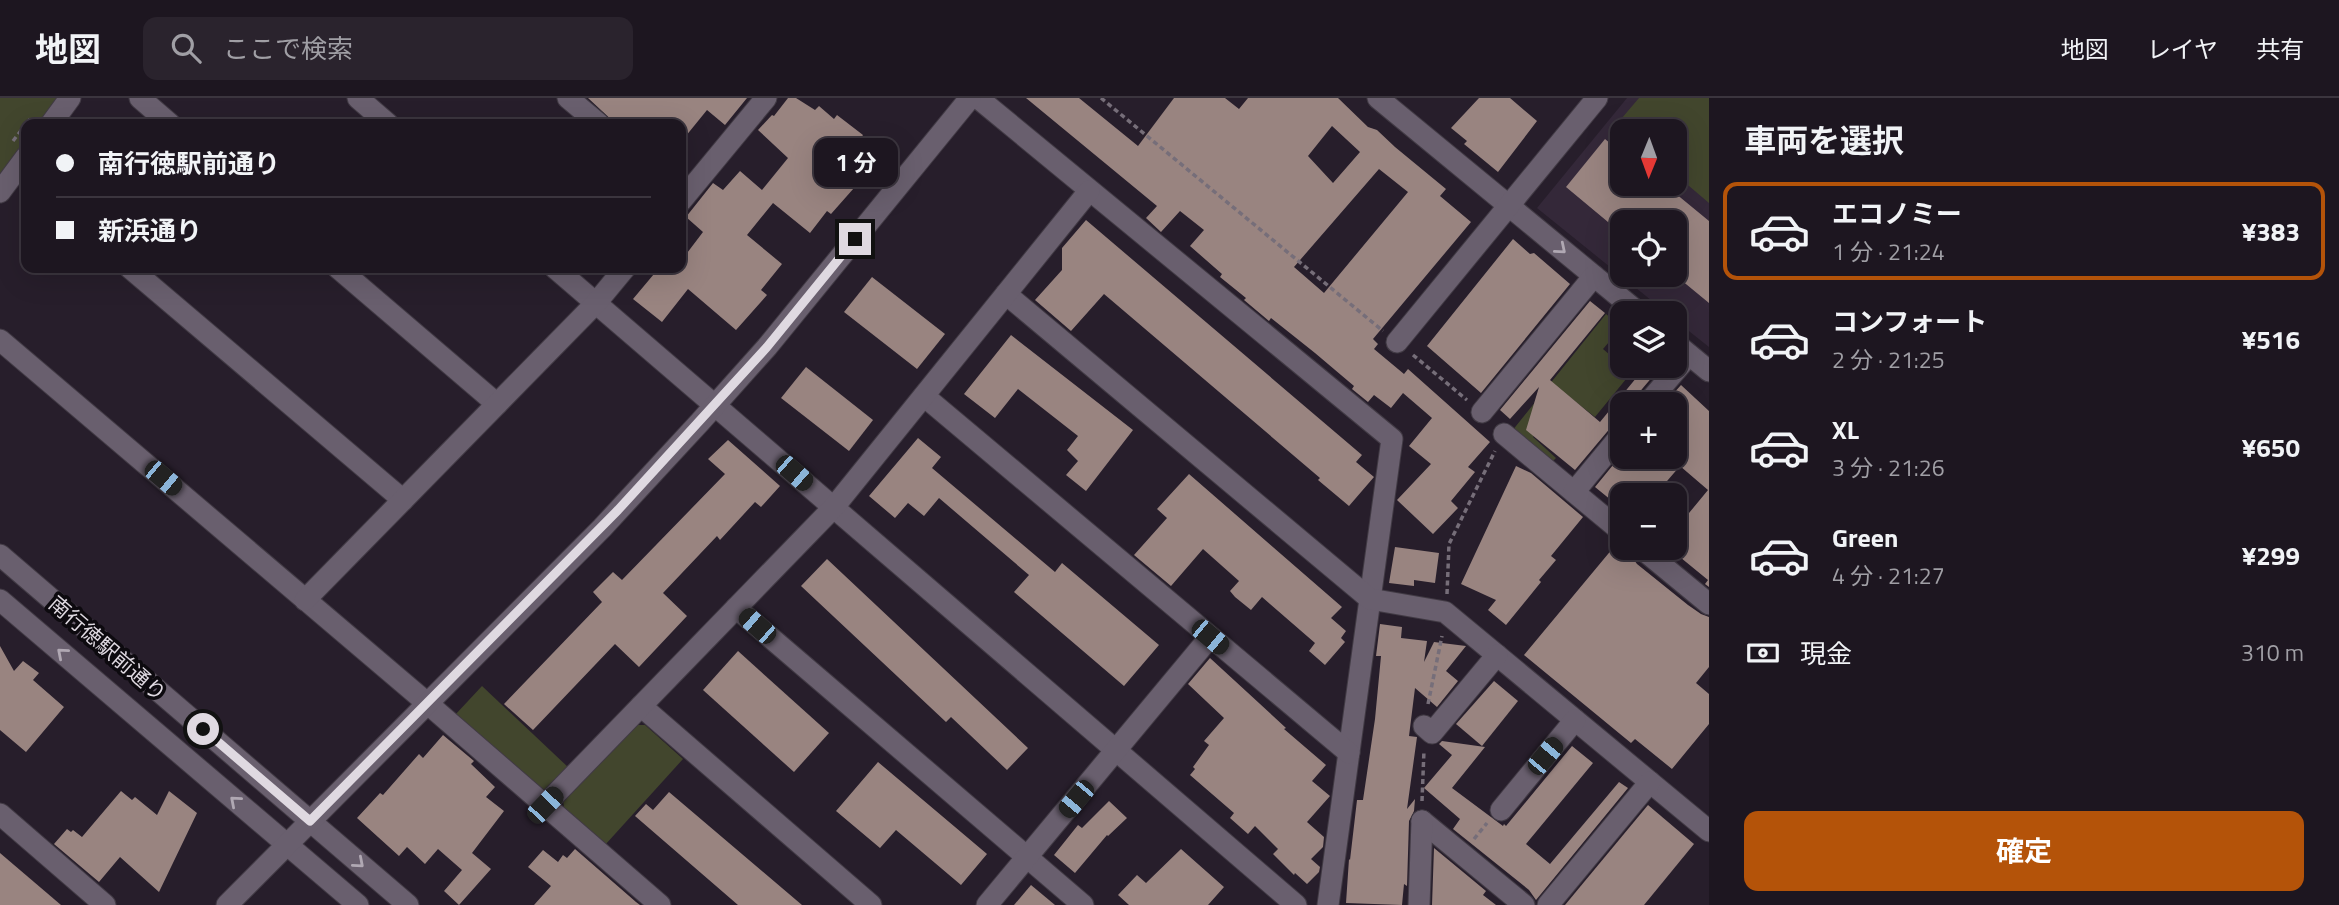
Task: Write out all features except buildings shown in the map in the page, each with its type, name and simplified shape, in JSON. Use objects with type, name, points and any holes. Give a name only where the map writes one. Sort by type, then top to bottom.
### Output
[{"type":"street","points":[[44,117],[70,98]]},
{"type":"street","points":[[140,98],[164,119]]},
{"type":"street","points":[[358,98],[382,119]]},
{"type":"street","points":[[568,98],[593,119]]},
{"type":"street","points":[[686,192],[766,98]]},
{"type":"street","points":[[227,905],[602,528],[715,406],[767,347],[970,98]]},
{"type":"street","points":[[978,98],[1392,439],[1328,905]]},
{"type":"street","points":[[1378,98],[1624,301]]},
{"type":"street","points":[[1397,342],[1597,98]]},
{"type":"street","points":[[0,192],[19,164]]},
{"type":"street","points":[[545,805],[834,508],[1089,191]]},
{"type":"street","points":[[136,273],[403,500]]},
{"type":"street","points":[[344,273],[497,404]]},
{"type":"street","points":[[561,273],[1296,905]]},
{"type":"street","points":[[305,600],[596,303],[621,273]]},
{"type":"street","points":[[1482,412],[1594,276]]},
{"type":"street","points":[[1006,294],[1370,598],[1446,613],[1709,831]]},
{"type":"street","points":[[0,340],[660,905]]},
{"type":"street","points":[[1687,353],[1709,371]]},
{"type":"street","points":[[924,396],[1349,753]]},
{"type":"street","points":[[1504,434],[1610,522]]},
{"type":"street","points":[[1574,492],[1610,448]]},
{"type":"street","name":"南行徳駅前通り","points":[[0,555],[408,905]]},
{"type":"street","points":[[1656,560],[1709,604]]},
{"type":"street","name":"南行徳駅前通り","points":[[0,600],[358,905]]},
{"type":"street","points":[[736,608],[1083,905]]},
{"type":"street","points":[[987,905],[1210,637]]},
{"type":"street","points":[[1424,726],[1432,733],[1497,655]]},
{"type":"street","points":[[641,706],[871,905]]},
{"type":"street","points":[[1501,810],[1575,720]]},
{"type":"street","points":[[1548,905],[1650,782]]},
{"type":"street","points":[[0,814],[105,905]]},
{"type":"street","points":[[1419,905],[1422,821],[1524,905]]},
{"type":"path","points":[[1101,98],[1482,412]]},
{"type":"path","points":[[1446,613],[1449,544],[1504,434]]},
{"type":"path","points":[[1462,854],[1501,810]]},
{"type":"shaded area","points":[[1627,98],[1709,98],[1709,347],[1687,330],[1687,301],[1652,301],[1635,287],[1687,287],[1687,210],[1610,210],[1610,267],[1537,208]]},
{"type":"green space","points":[[0,98],[59,98],[43,119],[21,119],[21,149],[0,177]]},
{"type":"green space","points":[[1639,98],[1709,98],[1709,203],[1687,184],[1687,119],[1621,119]]},
{"type":"green space","points":[[1606,314],[1610,317],[1610,341],[1603,349],[1610,355],[1610,378],[1627,378],[1615,392],[1610,392],[1610,399],[1595,417],[1567,395],[1533,437],[1556,458],[1552,462],[1512,431]]},
{"type":"green space","points":[[482,686],[569,768],[547,791],[537,790],[455,715]]},
{"type":"green space","points":[[635,725],[645,725],[683,759],[605,845],[564,809],[563,799]]},
{"type":"route","points":[[203,729],[310,821],[602,528],[767,347],[855,239]]}]
